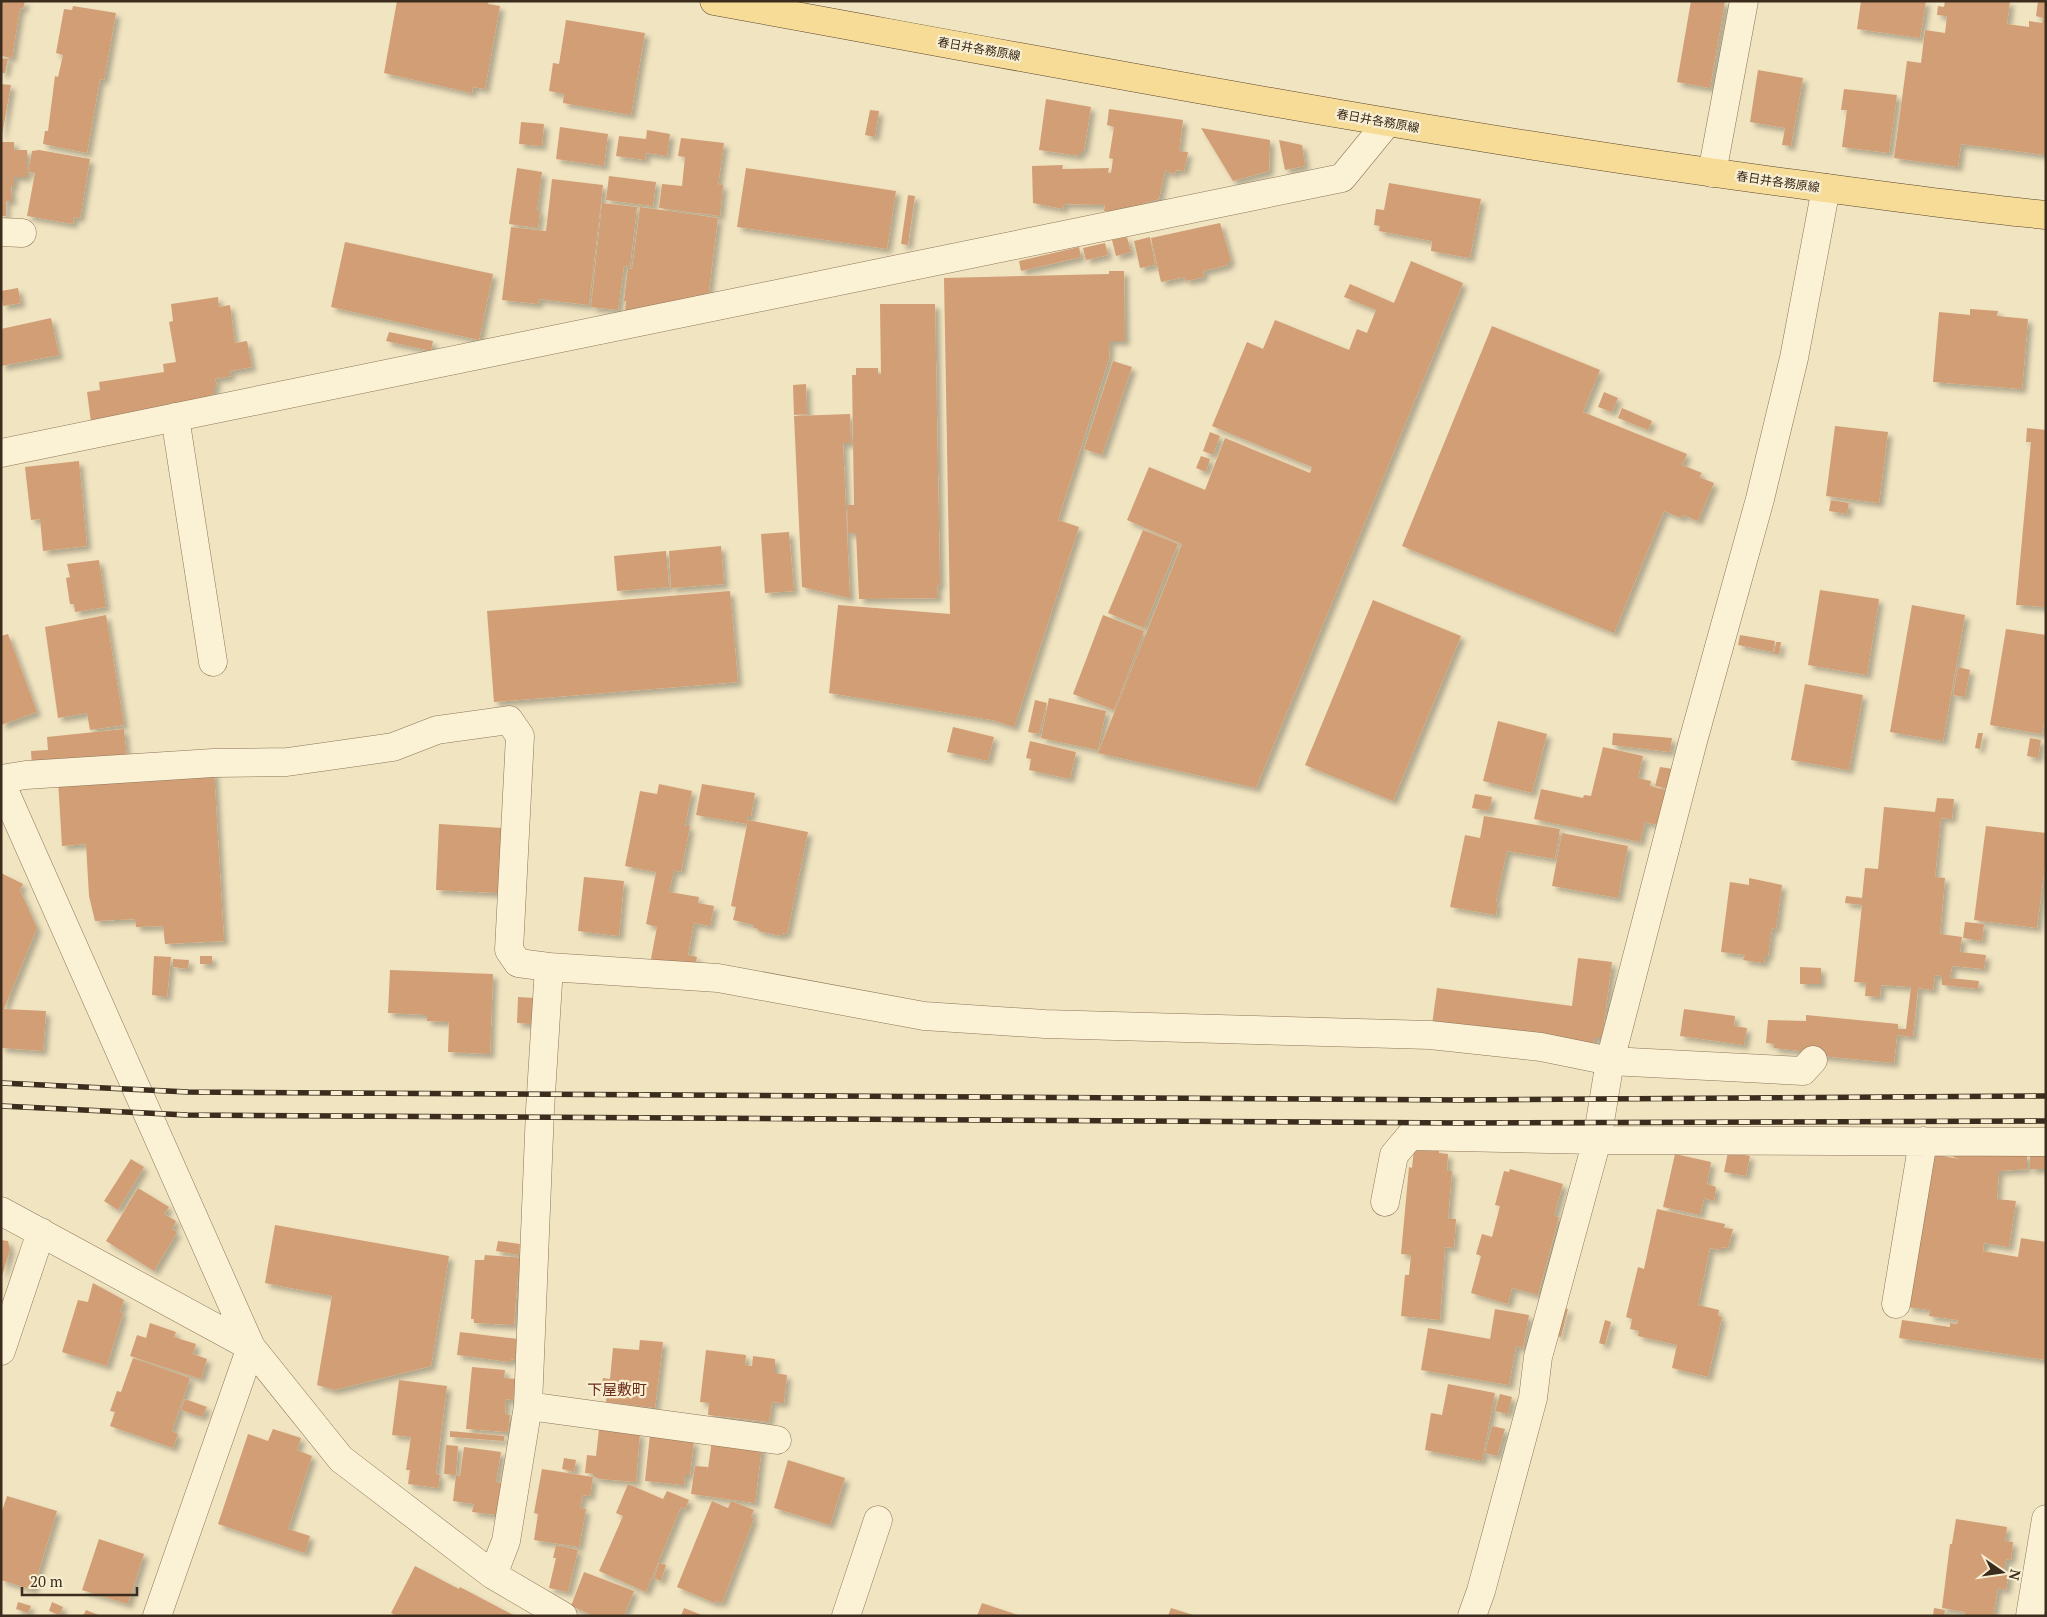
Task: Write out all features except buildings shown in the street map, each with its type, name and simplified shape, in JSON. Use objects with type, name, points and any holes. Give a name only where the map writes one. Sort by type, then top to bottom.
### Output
[{"type":"main road","name":"春日井各務原線","points":[[714,1],[1387,123],[1712,173],[1967,208],[2046,215]]},
{"type":"street","points":[[1712,173],[1744,1]]},
{"type":"street","points":[[1,453],[1342,178],[1387,123]]},
{"type":"street","points":[[1472,1616],[1481,1591],[1533,1398],[1538,1357],[1597,1140],[1610,1061],[1690,750],[1760,499],[1794,358],[1826,188]]},
{"type":"street","points":[[175,417],[213,662]]},
{"type":"street","points":[[1,779],[26,775],[203,764],[287,762],[393,747],[436,730],[509,720],[520,736],[509,950],[518,963],[549,967],[718,978],[924,1016],[1044,1024],[1430,1035],[1541,1047],[1610,1061],[1803,1071],[1813,1060]]},
{"type":"street","points":[[1,783],[251,1347],[341,1459],[492,1576],[563,1616]]},
{"type":"street","points":[[492,1576],[506,1541],[528,1406],[540,1110],[549,967]]},
{"type":"street","points":[[1385,1202],[1394,1155],[1410,1136],[1597,1140],[2046,1142]]},
{"type":"street","points":[[1896,1304],[1923,1141]]},
{"type":"street","points":[[1,1211],[251,1347]]},
{"type":"street","points":[[1,1351],[41,1232]]},
{"type":"street","points":[[157,1616],[251,1347]]},
{"type":"street","points":[[528,1406],[777,1440]]},
{"type":"street","points":[[2030,1616],[2046,1519]]},
{"type":"street","points":[[846,1616],[878,1520]]},
{"type":"railway","points":[[1,1083],[188,1092],[1461,1100],[2046,1096]]},
{"type":"railway","points":[[1,1106],[187,1115],[1461,1123],[2046,1121]]},
{"type":"district","name":"下屋敷町","points":[[617,1390]]}]
